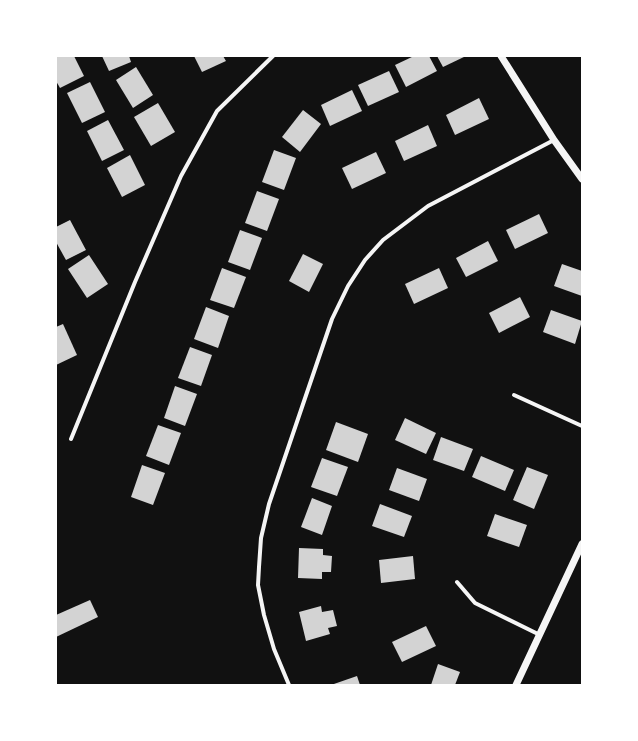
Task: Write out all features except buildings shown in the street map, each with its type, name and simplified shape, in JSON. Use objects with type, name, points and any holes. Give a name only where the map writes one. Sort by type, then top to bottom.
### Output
[{"type":"street","points":[[71,439],[134,282],[181,176],[217,111],[273,56]]},
{"type":"street","points":[[501,56],[554,140],[582,179]]},
{"type":"street","points":[[289,685],[274,649],[264,615],[258,585],[261,538],[269,504],[338,306],[348,286],[365,260],[383,240],[428,206],[554,140]]},
{"type":"street","points":[[514,395],[582,426]]},
{"type":"street","points":[[516,685],[582,544]]},
{"type":"street","points":[[457,582],[475,603],[540,635]]}]
